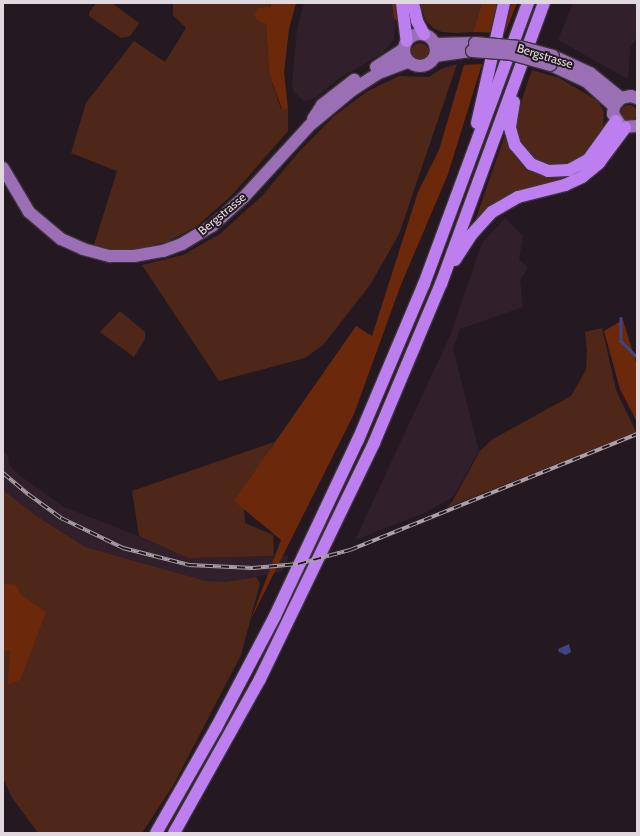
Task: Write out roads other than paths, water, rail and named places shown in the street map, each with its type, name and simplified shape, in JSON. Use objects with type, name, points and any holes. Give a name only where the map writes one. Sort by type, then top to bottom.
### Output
[{"type":"highway","points":[[402,3],[405,45]]},
{"type":"highway","points":[[413,3],[417,21],[424,34]]},
{"type":"highway","points":[[462,182],[504,3]]},
{"type":"highway","points":[[156,833],[245,673],[335,493],[404,335],[528,3]]},
{"type":"highway","points":[[174,833],[239,718],[305,591],[374,443],[441,284],[544,3]]},
{"type":"highway","points":[[519,71],[511,117],[511,136],[520,154],[538,168],[564,171],[584,163],[626,125]]},
{"type":"highway","points":[[441,284],[472,234],[492,212],[518,197],[565,185],[582,177],[599,162],[626,125]]},
{"type":"main road","name":"Bergstrasse","points":[[309,126],[322,105],[333,94],[405,45],[416,34],[424,34]]},
{"type":"main road","points":[[424,34],[435,44],[436,56]]},
{"type":"main road","name":"Bergstrasse","points":[[435,44],[473,47],[520,47],[590,73],[617,102]]},
{"type":"main road","points":[[405,45],[408,62]]},
{"type":"main road","name":"Bergstrasse","points":[[3,168],[29,212],[61,239],[87,250],[110,256],[146,255],[182,244],[212,226],[244,197],[309,126],[368,80],[396,65],[408,62],[416,66],[426,66],[436,56],[473,47]]},
{"type":"main road","points":[[626,125],[613,114],[617,102],[631,96],[637,98]]},
{"type":"water","points":[[569,644],[571,652],[566,655],[559,652],[558,649]]},
{"type":"waterway","points":[[621,318],[621,341],[637,357]]},
{"type":"railway","points":[[3,473],[28,494],[61,518],[123,548],[189,565],[253,568],[298,564],[350,550],[637,434]]}]
